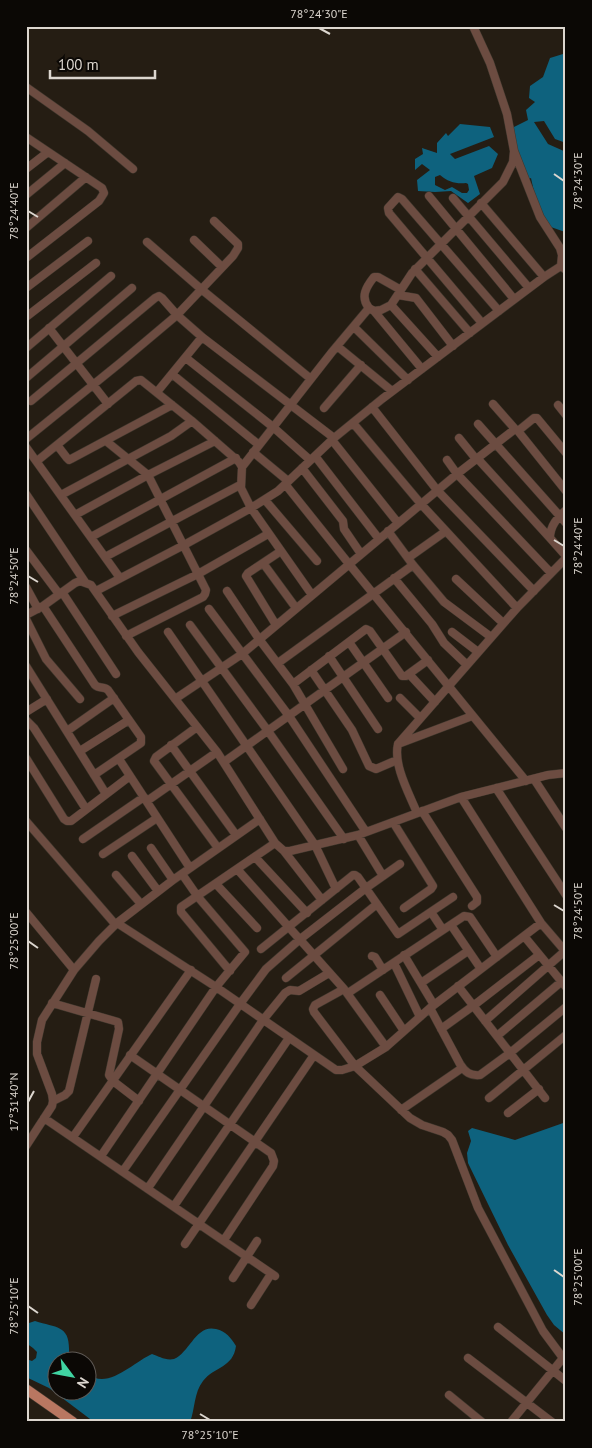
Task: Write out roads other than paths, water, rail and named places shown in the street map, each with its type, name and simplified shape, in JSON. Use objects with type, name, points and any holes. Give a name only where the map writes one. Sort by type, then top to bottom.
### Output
[{"type":"main road","points":[[26,1389],[73,1422]]},
{"type":"street","points":[[96,591],[265,500],[287,483],[333,439],[392,391],[544,277],[563,268],[560,248],[540,217],[514,151],[507,114],[490,63],[473,26]]},
{"type":"street","points":[[26,87],[80,126],[133,169]]},
{"type":"street","points":[[26,137],[102,188],[104,193],[99,201],[26,258]]},
{"type":"street","points":[[312,595],[268,534],[242,492],[240,485],[242,467],[354,327],[372,310],[381,310],[391,305],[416,269],[503,182],[512,162],[514,151]]},
{"type":"street","points":[[26,169],[48,152]]},
{"type":"street","points":[[26,195],[66,163]]},
{"type":"street","points":[[26,228],[86,177]]},
{"type":"street","points":[[429,196],[514,299]]},
{"type":"street","points":[[482,323],[389,213],[388,208],[398,197],[402,199],[441,243],[499,311]]},
{"type":"street","points":[[453,198],[530,288]]},
{"type":"street","points":[[481,203],[544,277]]},
{"type":"street","points":[[26,439],[177,315],[233,256],[238,248],[238,244],[214,221]]},
{"type":"street","points":[[194,240],[222,267]]},
{"type":"street","points":[[26,288],[88,241]]},
{"type":"street","points":[[147,242],[311,379]]},
{"type":"street","points":[[26,317],[96,262]]},
{"type":"street","points":[[416,269],[470,332]]},
{"type":"street","points":[[26,348],[111,276]]},
{"type":"street","points":[[422,369],[364,300],[365,290],[374,277],[378,277],[400,293],[416,298],[453,346]]},
{"type":"street","points":[[26,378],[132,288]]},
{"type":"street","points":[[31,401],[155,298],[160,296],[177,315],[202,337],[333,439],[398,523]]},
{"type":"street","points":[[391,305],[438,357]]},
{"type":"street","points":[[354,327],[408,380]]},
{"type":"street","points":[[49,328],[108,404]]},
{"type":"street","points":[[156,392],[202,337]]},
{"type":"street","points":[[337,346],[392,391]]},
{"type":"street","points":[[186,358],[312,458],[379,539]]},
{"type":"street","points":[[324,408],[361,365]]},
{"type":"street","points":[[172,374],[259,444]]},
{"type":"street","points":[[37,461],[136,381],[141,380],[236,458],[242,467]]},
{"type":"street","points":[[493,404],[566,491]]},
{"type":"street","points":[[57,445],[69,460],[172,405]]},
{"type":"street","points":[[558,405],[566,415]]},
{"type":"street","points":[[372,407],[437,490],[534,591]]},
{"type":"street","points":[[175,699],[242,654],[437,490],[495,444],[534,418],[566,453]]},
{"type":"street","points":[[61,495],[171,436],[192,421]]},
{"type":"street","points":[[354,423],[421,504],[517,608]]},
{"type":"street","points":[[478,424],[495,444],[563,513],[566,523]]},
{"type":"street","points":[[459,438],[566,557],[503,623],[398,744],[397,760],[419,812],[477,897],[478,902],[472,906]]},
{"type":"street","points":[[106,440],[148,475],[206,590],[203,598],[126,636]]},
{"type":"street","points":[[75,515],[215,441]]},
{"type":"street","points":[[26,447],[120,578]]},
{"type":"street","points":[[253,452],[287,483],[348,564],[406,632],[472,716],[530,780],[566,828]]},
{"type":"street","points":[[91,537],[236,458]]},
{"type":"street","points":[[447,460],[457,474],[551,573]]},
{"type":"street","points":[[302,468],[343,521],[344,529],[361,554]]},
{"type":"street","points":[[106,557],[240,485]]},
{"type":"street","points":[[26,494],[85,582]]},
{"type":"street","points":[[265,500],[317,561]]},
{"type":"street","points":[[550,538],[550,531],[563,513]]},
{"type":"street","points":[[388,531],[444,602],[491,637]]},
{"type":"street","points":[[278,663],[394,578],[446,531]]},
{"type":"street","points":[[112,616],[198,574],[268,534]]},
{"type":"street","points":[[26,550],[61,593],[116,674]]},
{"type":"street","points":[[276,625],[246,576],[248,572],[280,551]]},
{"type":"street","points":[[263,563],[296,608]]},
{"type":"street","points":[[394,578],[432,624],[444,643],[467,665]]},
{"type":"street","points":[[456,579],[503,623]]},
{"type":"street","points":[[80,699],[46,659],[26,617],[80,581],[91,585],[96,591],[126,636],[217,752],[275,842],[322,900]]},
{"type":"street","points":[[26,587],[95,685],[106,688],[141,737],[141,743],[94,775]]},
{"type":"street","points":[[226,592],[293,684],[344,769]]},
{"type":"street","points":[[209,609],[289,716],[366,832]]},
{"type":"street","points":[[190,625],[344,839]]},
{"type":"street","points":[[293,684],[367,628],[400,675],[404,677],[428,660]]},
{"type":"street","points":[[168,632],[316,845],[336,889]]},
{"type":"street","points":[[224,762],[406,632]]},
{"type":"street","points":[[452,632],[478,652]]},
{"type":"street","points":[[349,642],[388,698]]},
{"type":"street","points":[[329,656],[378,729]]},
{"type":"street","points":[[26,666],[30,679],[48,699],[106,794]]},
{"type":"street","points":[[311,670],[352,730],[369,766],[376,769],[397,760]]},
{"type":"street","points":[[409,674],[435,702]]},
{"type":"street","points":[[67,730],[114,698]]},
{"type":"street","points":[[400,698],[420,718]]},
{"type":"street","points":[[26,712],[48,699]]},
{"type":"street","points":[[398,744],[472,716]]},
{"type":"street","points":[[26,720],[34,728],[86,809]]},
{"type":"street","points":[[80,751],[129,720]]},
{"type":"street","points":[[197,727],[154,760],[218,848]]},
{"type":"street","points":[[172,746],[236,836]]},
{"type":"street","points":[[83,838],[171,784],[217,752]]},
{"type":"street","points":[[26,758],[67,821],[71,821],[130,776]]},
{"type":"street","points":[[119,759],[190,868]]},
{"type":"street","points":[[284,851],[358,835],[461,797],[566,773]]},
{"type":"street","points":[[496,788],[566,895]]},
{"type":"street","points":[[461,797],[541,923],[565,952],[485,1021]]},
{"type":"street","points":[[103,854],[158,818]]},
{"type":"street","points":[[26,1146],[52,1106],[53,1101],[50,1086],[37,1054],[37,1042],[42,1020],[74,970],[99,940],[116,924],[173,880],[260,819]]},
{"type":"street","points":[[26,822],[116,924],[191,970],[336,1070],[355,1066],[386,1046],[432,1006],[541,923]]},
{"type":"street","points":[[393,822],[433,886],[404,908]]},
{"type":"street","points":[[358,835],[383,876]]},
{"type":"street","points":[[230,970],[181,912],[181,907],[275,842]]},
{"type":"street","points":[[151,848],[173,880]]},
{"type":"street","points":[[132,856],[158,891]]},
{"type":"street","points":[[255,857],[307,913]]},
{"type":"street","points":[[123,1171],[266,969],[299,940],[400,864]]},
{"type":"street","points":[[237,869],[346,991],[386,1046]]},
{"type":"street","points":[[101,1156],[216,987],[245,952],[198,897],[182,874]]},
{"type":"street","points":[[116,875],[141,904]]},
{"type":"street","points":[[261,949],[353,875],[356,875],[366,888],[398,934],[453,897]]},
{"type":"street","points":[[216,884],[257,928]]},
{"type":"street","points":[[286,978],[377,904]]},
{"type":"street","points":[[26,912],[74,970]]},
{"type":"street","points":[[430,912],[443,930]]},
{"type":"street","points":[[497,957],[470,917],[464,916],[383,970],[346,991],[315,1005],[313,1009],[355,1066],[401,1110],[417,1123],[448,1134],[478,1208],[543,1331],[564,1360],[552,1370],[511,1422]]},
{"type":"street","points":[[451,925],[481,969]]},
{"type":"street","points":[[497,1036],[564,985],[524,936]]},
{"type":"street","points":[[421,983],[468,951]]},
{"type":"street","points":[[404,955],[421,983],[441,1029],[462,1068],[474,1076],[480,1075],[510,1053],[566,1007]]},
{"type":"street","points":[[441,1029],[539,955]]},
{"type":"street","points":[[372,956],[375,957],[383,970]]},
{"type":"street","points":[[394,963],[420,1017]]},
{"type":"street","points":[[72,1137],[191,970]]},
{"type":"street","points":[[148,1188],[263,1020],[285,993],[290,990],[299,991],[329,973]]},
{"type":"street","points":[[53,1101],[69,1091],[96,979]]},
{"type":"street","points":[[458,986],[545,1098]]},
{"type":"street","points":[[380,995],[404,1031]]},
{"type":"street","points":[[52,1003],[118,1022],[119,1029],[109,1075],[112,1080],[139,1101]]},
{"type":"street","points":[[488,1098],[566,1036]]},
{"type":"street","points":[[174,1206],[289,1038]]},
{"type":"street","points":[[185,1244],[314,1055]]},
{"type":"street","points":[[130,1056],[271,1153],[274,1161],[273,1166],[224,1240]]},
{"type":"street","points":[[401,1110],[462,1068]]},
{"type":"street","points":[[508,1113],[539,1089]]},
{"type":"street","points":[[44,1118],[273,1275],[251,1305]]},
{"type":"street","points":[[233,1278],[246,1256],[258,1241]]},
{"type":"street","points":[[498,1327],[566,1381]]},
{"type":"street","points":[[468,1358],[552,1422]]},
{"type":"street","points":[[449,1395],[482,1422]]},
{"type":"water","points":[[564,42],[566,44],[566,143],[555,139],[544,121],[534,122],[548,144],[566,152],[565,232],[548,226],[537,206],[531,178],[526,180],[524,175],[512,128],[528,120],[526,110],[535,102],[529,98],[530,86],[543,77],[550,58],[563,54]]},
{"type":"water","points":[[460,124],[490,127],[494,137],[450,154],[455,159],[489,146],[498,154],[492,168],[474,176],[480,194],[468,203],[451,191],[418,191],[417,180],[430,170],[422,164],[415,170],[415,159],[423,154],[422,148],[437,153],[437,143],[446,133],[448,136]],"holes":[[[440,175],[452,182],[468,184],[469,190],[467,193],[462,193],[452,187],[445,190],[435,185],[435,177]]]},
{"type":"water","points":[[566,1122],[566,1335],[554,1325],[547,1315],[508,1245],[468,1163],[467,1153],[471,1141],[468,1131],[472,1128],[515,1140]]},
{"type":"water","points":[[35,1321],[56,1327],[61,1329],[67,1337],[69,1350],[48,1350],[48,1388],[26,1377],[26,1359],[32,1361],[36,1358],[37,1352],[26,1343],[26,1324]]},
{"type":"water","points":[[209,1329],[220,1330],[225,1333],[236,1346],[231,1359],[208,1376],[200,1385],[190,1422],[94,1422],[65,1400],[98,1400],[98,1378],[112,1377],[152,1354],[165,1359],[174,1359],[184,1351],[198,1334]]}]
